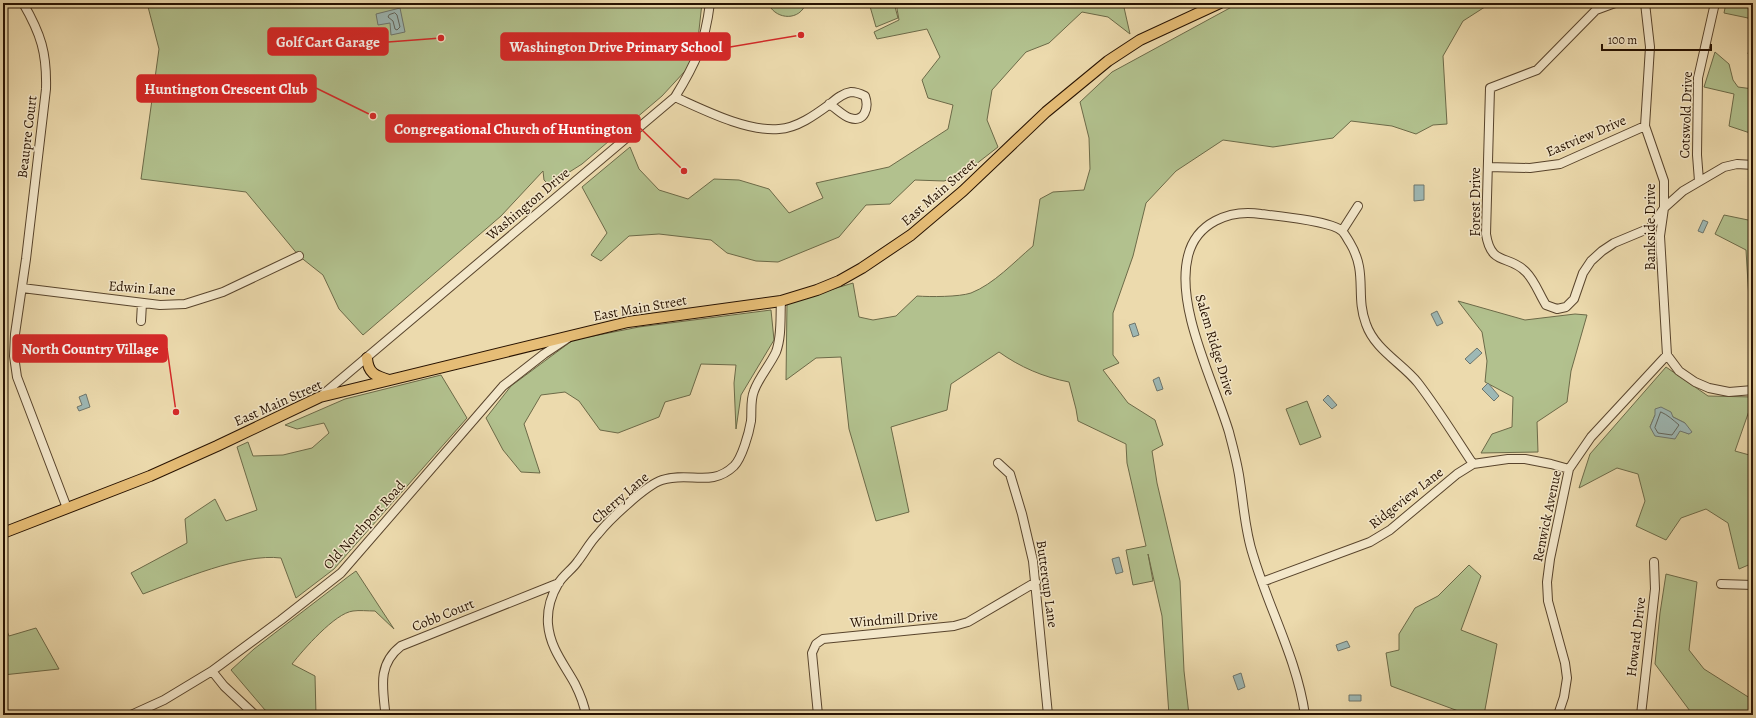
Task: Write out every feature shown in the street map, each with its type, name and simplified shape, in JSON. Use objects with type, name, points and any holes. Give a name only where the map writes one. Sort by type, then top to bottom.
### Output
[{"type":"main road","name":"East Main Street","points":[[3,533],[150,476],[320,397],[628,322],[781,300],[817,290],[839,281],[890,250],[942,210],[1046,112],[1108,61],[1140,40],[1220,3]]},
{"type":"main road","points":[[367,358],[371,372],[376,377],[388,380]]},
{"type":"street","name":"Beaupre Court","points":[[24,3],[35,23],[42,41],[47,71],[22,288],[15,334],[14,356],[17,377],[67,508]]},
{"type":"street","name":"Washington Drive","points":[[320,397],[675,97],[700,53],[708,25],[710,3]]},
{"type":"street","name":"Forest Drive","points":[[1615,3],[1596,10],[1537,70],[1490,88],[1486,234],[1488,245],[1494,255],[1515,264],[1526,272],[1535,283],[1546,305],[1557,309],[1566,307],[1574,299],[1583,273],[1591,261],[1602,251],[1614,243],[1650,228],[1664,208],[1683,191],[1699,181],[1724,167],[1738,164],[1753,165]]},
{"type":"street","name":"Bankside Drive","points":[[1645,3],[1650,47],[1645,126],[1664,181],[1664,208],[1660,236],[1667,355]]},
{"type":"street","name":"Cotswold Drive","points":[[1699,181],[1697,154],[1698,78],[1715,3]]},
{"type":"street","points":[[675,97],[715,115],[761,130],[794,126],[830,104]]},
{"type":"street","name":"Eastview Drive","points":[[1488,167],[1530,168],[1560,164],[1645,126]]},
{"type":"street","points":[[1358,206],[1342,231],[1357,255],[1360,269],[1362,308],[1366,325],[1372,338],[1404,368],[1429,397],[1473,464]]},
{"type":"street","name":"Salem Ridge Drive","points":[[1305,715],[1295,669],[1262,582],[1246,532],[1240,482],[1228,430],[1189,311],[1185,293],[1188,256],[1195,239],[1208,224],[1222,217],[1239,213],[1256,213],[1326,224],[1342,231]]},
{"type":"street","name":"Edwin Lane","points":[[22,288],[160,305],[185,304],[223,292],[299,256]]},
{"type":"street","name":"Cherry Lane","points":[[586,715],[580,695],[556,654],[551,640],[548,625],[548,607],[558,583],[578,562],[605,526],[648,488],[660,480],[673,477],[712,478],[724,474],[735,464],[746,440],[751,420],[753,392],[776,352],[779,338],[781,300]]},
{"type":"street","points":[[141,322],[142,303]]},
{"type":"street","name":"Old Northport Road","points":[[135,714],[164,700],[212,671],[281,620],[340,573],[503,386],[544,354],[572,335]]},
{"type":"street","points":[[1667,355],[1679,372],[1695,382],[1710,388],[1729,392],[1753,390]]},
{"type":"street","name":"Renwick Avenue","points":[[1558,715],[1564,697],[1567,678],[1565,663],[1548,601],[1547,582],[1550,559],[1569,469],[1591,437],[1667,355]]},
{"type":"street","name":"Ridgeview Lane","points":[[1262,582],[1370,542],[1390,530],[1457,474],[1473,464],[1525,459],[1569,469]]},
{"type":"street","name":"Buttercup Lane","points":[[998,463],[1010,474],[1028,541],[1036,582],[1048,715]]},
{"type":"street","name":"Howard Drive","points":[[1641,715],[1654,596],[1654,562]]},
{"type":"street","name":"Windmill Drive","points":[[818,715],[812,653],[816,644],[823,639],[954,626],[968,622],[1036,582]]},
{"type":"street","name":"Cobb Court","points":[[385,710],[382,689],[384,674],[392,653],[402,646],[558,583]]},
{"type":"street","points":[[1721,584],[1753,585]]},
{"type":"street","points":[[212,671],[224,686],[255,715]]},
{"type":"green space","points":[[147,3],[702,3],[697,48],[686,70],[662,96],[582,164],[549,185],[544,180],[543,171],[501,216],[363,335],[339,309],[323,275],[299,256],[246,192],[141,179],[159,49]]},
{"type":"green space","points":[[774,3],[806,3],[799,13],[783,16],[777,14],[769,5]]},
{"type":"green space","points":[[869,3],[894,3],[898,18],[876,27]]},
{"type":"green space","points":[[896,3],[1123,3],[1130,34],[1108,17],[1082,12],[1049,43],[1026,52],[992,90],[987,120],[998,147],[962,175],[944,181],[915,180],[890,204],[866,205],[839,237],[778,262],[756,261],[727,253],[711,240],[659,234],[629,236],[601,261],[591,255],[607,233],[582,187],[630,147],[639,169],[659,190],[688,199],[714,179],[739,180],[769,189],[789,213],[823,198],[816,183],[889,167],[948,129],[953,105],[928,98],[922,80],[940,57],[927,29],[877,39],[874,32],[899,20]]},
{"type":"green space","points":[[1239,3],[1491,3],[1463,21],[1443,56],[1447,124],[1433,125],[1416,134],[1392,126],[1351,121],[1333,138],[1273,147],[1223,140],[1176,171],[1146,203],[1133,256],[1113,313],[1113,355],[1119,363],[1103,370],[1128,403],[1155,420],[1163,445],[1152,451],[1157,483],[1180,581],[1184,671],[1189,715],[1169,715],[1162,616],[1148,554],[1153,581],[1133,585],[1126,550],[1146,546],[1127,463],[1126,444],[1078,421],[1069,382],[1032,371],[999,352],[951,384],[947,410],[891,427],[909,512],[876,521],[849,429],[841,357],[816,358],[786,380],[787,303],[853,283],[859,317],[873,320],[896,316],[917,296],[929,297],[966,294],[988,284],[1033,246],[1040,199],[1053,192],[1084,190],[1090,169],[1089,138],[1080,102],[1112,72]]},
{"type":"green space","points":[[1726,3],[1749,3],[1750,9],[1753,12],[1753,59],[1748,54],[1751,32],[1748,18],[1724,13]]},
{"type":"green space","points":[[1715,52],[1729,64],[1733,80],[1738,87],[1753,89],[1753,134],[1729,126],[1734,94],[1704,87]]},
{"type":"green space","points":[[1724,215],[1753,221],[1753,300],[1749,300],[1746,250],[1715,234]]},
{"type":"green space","points":[[1458,301],[1525,320],[1575,314],[1587,315],[1571,371],[1567,402],[1537,422],[1538,452],[1481,453],[1492,434],[1512,427],[1513,397],[1485,382],[1487,361],[1482,332]]},
{"type":"green space","points":[[771,310],[774,340],[741,395],[736,429],[734,383],[736,365],[701,364],[690,395],[665,402],[659,417],[618,433],[600,430],[579,401],[565,392],[541,395],[524,424],[540,473],[521,472],[503,450],[486,418],[511,386],[573,340],[639,327]]},
{"type":"green space","points":[[1666,367],[1708,396],[1753,397],[1753,409],[1749,411],[1735,451],[1753,456],[1753,563],[1739,569],[1728,523],[1706,509],[1681,518],[1666,540],[1636,526],[1645,501],[1638,474],[1617,468],[1579,488],[1590,454]],"holes":[[[1655,415],[1673,417],[1685,423],[1689,434],[1680,430],[1650,427]]]},
{"type":"green space","points":[[441,375],[467,418],[334,569],[296,598],[281,558],[248,560],[230,564],[193,575],[143,594],[131,573],[187,543],[185,519],[215,499],[226,521],[257,510],[237,447],[248,442],[253,456],[283,455],[312,448],[329,433],[324,423],[297,429],[285,425],[345,399]]},
{"type":"green space","points":[[1307,401],[1321,437],[1300,445],[1286,409]]},
{"type":"green space","points":[[1469,565],[1481,576],[1461,630],[1497,644],[1484,715],[1469,715],[1391,686],[1386,653],[1399,650],[1399,634],[1415,608],[1438,596]]},
{"type":"green space","points":[[356,571],[394,629],[375,611],[353,611],[337,618],[320,633],[292,664],[315,676],[316,715],[277,715],[265,710],[231,670],[254,649]]},
{"type":"green space","points":[[1666,574],[1697,582],[1689,650],[1704,669],[1753,700],[1753,715],[1699,715],[1690,711],[1655,664],[1660,613]]},
{"type":"green space","points":[[3,621],[9,636],[36,628],[59,669],[3,675]]},
{"type":"water","points":[[400,8],[405,32],[391,35],[390,23],[378,25],[376,14]]},
{"type":"water","points":[[1414,185],[1424,185],[1424,200],[1414,201]]},
{"type":"water","points":[[1703,220],[1708,222],[1703,233],[1698,231]]},
{"type":"water","points":[[1437,311],[1443,323],[1437,326],[1431,314]]},
{"type":"water","points":[[1135,323],[1139,335],[1133,337],[1129,325]]},
{"type":"water","points":[[1477,348],[1482,353],[1470,364],[1465,359]]},
{"type":"water","points":[[1159,377],[1163,389],[1157,391],[1153,380]]},
{"type":"water","points":[[1488,383],[1499,396],[1494,401],[1482,389]]},
{"type":"water","points":[[86,394],[90,407],[79,411],[77,407],[82,405],[79,397]]},
{"type":"water","points":[[1328,395],[1337,405],[1332,409],[1323,400]]},
{"type":"water","points":[[1661,407],[1671,412],[1673,417],[1685,423],[1692,432],[1689,434],[1680,431],[1675,439],[1655,436],[1650,427],[1655,415],[1655,409]]},
{"type":"water","points":[[1119,557],[1123,572],[1116,574],[1112,559]]},
{"type":"water","points":[[1347,641],[1350,647],[1338,651],[1336,645]]},
{"type":"water","points":[[1241,673],[1245,687],[1238,690],[1233,676]]},
{"type":"water","points":[[1349,695],[1361,695],[1361,701],[1349,701]]},
{"type":"place","name":"Washington Drive Primary School","points":[[801,35]]},
{"type":"place","name":"Golf Cart Garage","points":[[441,38]]},
{"type":"place","name":"Huntington Crescent Club","points":[[373,116]]},
{"type":"place","name":"Congregational Church of Huntington","points":[[684,171]]},
{"type":"place","name":"North Country Village","points":[[176,412]]}]
